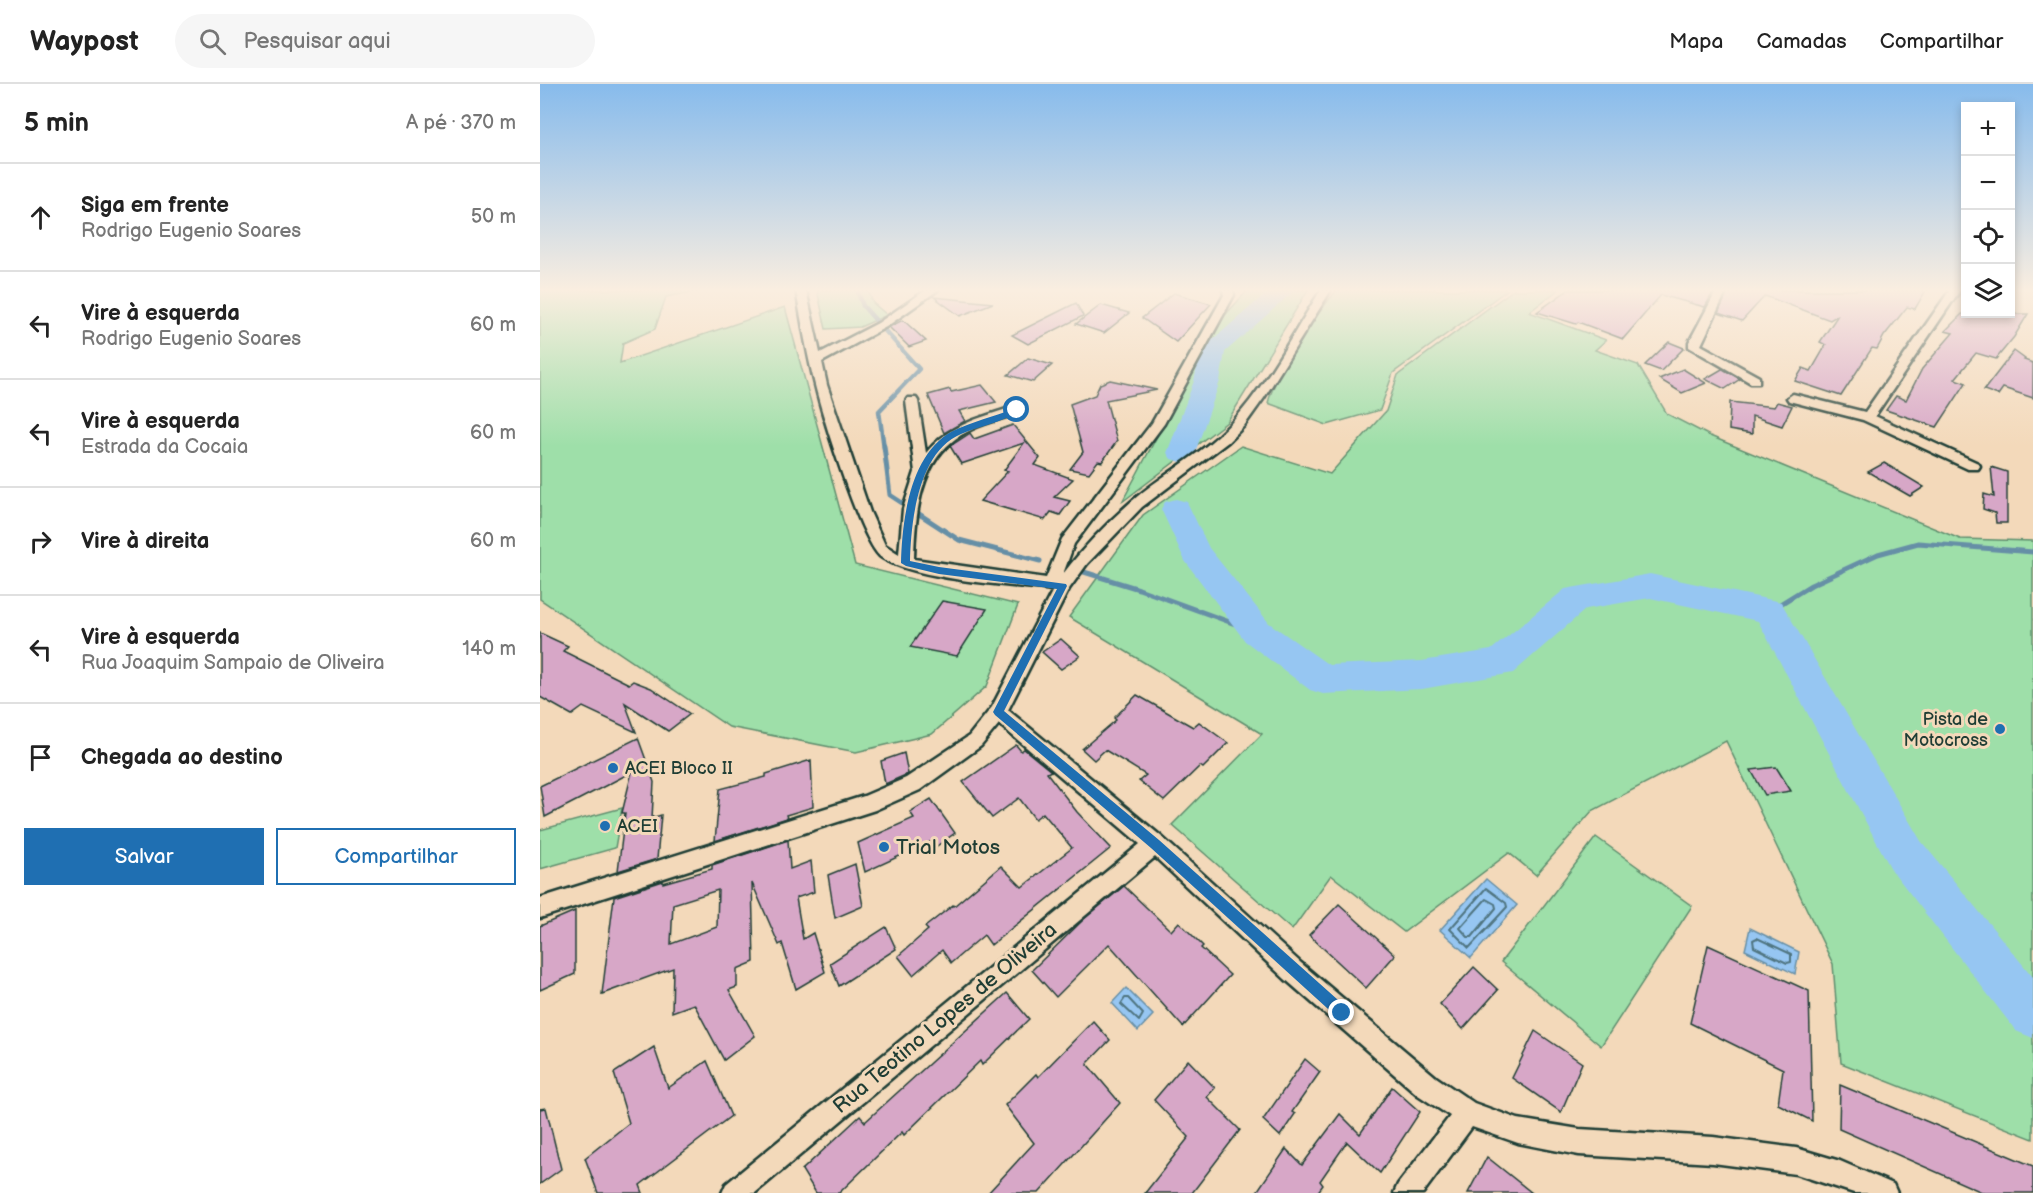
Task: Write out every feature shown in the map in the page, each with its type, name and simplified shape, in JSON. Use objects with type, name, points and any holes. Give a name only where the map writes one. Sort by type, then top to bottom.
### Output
[{"type":"street","points":[[812,342],[821,385],[871,535],[879,548],[906,563],[939,570],[1057,585]]},
{"type":"street","points":[[816,360],[850,342]]},
{"type":"street","points":[[540,908],[868,804],[913,784],[975,741],[998,712],[1057,585],[1067,543],[1171,402],[1204,342]]},
{"type":"street","points":[[1057,585],[1137,504],[1217,444],[1239,423],[1294,342]]},
{"type":"street","points":[[1695,342],[1695,347],[1700,351],[1755,380]]},
{"type":"street","points":[[1868,417],[1920,342]]},
{"type":"street","points":[[1793,398],[1868,417],[1972,466]]},
{"type":"street","points":[[912,401],[922,472]]},
{"type":"street","points":[[906,563],[906,527],[910,506],[922,472],[943,442],[955,433],[1017,410]]},
{"type":"street","points":[[998,712],[1155,844],[1293,970],[1410,1072],[1467,1113],[1518,1131],[1579,1143],[1713,1150],[1796,1161],[1840,1174],[1884,1193]]},
{"type":"street","name":"Rua Teotino Lopes de Oliveira","points":[[735,1193],[1155,844]]},
{"type":"street","points":[[1407,1193],[1467,1113]]},
{"type":"green space","points":[[540,342],[626,342],[623,343],[620,363],[683,342],[794,342],[855,565],[1018,605],[987,686],[932,734],[856,752],[729,727],[540,599]]},
{"type":"green space","points":[[1208,342],[1276,342],[1227,422],[1122,502]]},
{"type":"green space","points":[[1299,342],[1436,342],[1393,373],[1380,410],[1327,425],[1268,403],[1287,361]]},
{"type":"green space","points":[[1443,342],[1604,342],[1595,350],[1638,365],[1667,414],[1710,436],[1960,539],[2033,541],[2033,1139],[1841,1063],[1833,964],[1726,741],[1592,811],[1536,875],[1509,853],[1404,932],[1331,875],[1292,930],[1172,825],[1262,734],[1069,617],[1143,515],[1241,446],[1330,474],[1386,411],[1398,375]]},
{"type":"green space","points":[[622,808],[615,848],[540,869],[540,830]]},
{"type":"green space","points":[[1596,837],[1692,906],[1601,1046],[1501,962]]},
{"type":"water","points":[[1486,879],[1517,905],[1471,958],[1440,930]]},
{"type":"water","points":[[1750,928],[1799,952],[1795,974],[1745,950]]},
{"type":"water","points":[[1126,988],[1153,1015],[1138,1031],[1112,1003]]},
{"type":"building","points":[[904,342],[924,342],[909,347]]},
{"type":"building","points":[[1669,342],[1684,348],[1661,371],[1645,365]]},
{"type":"building","points":[[1820,342],[1881,342],[1877,349],[1872,348],[1841,396],[1795,381],[1803,368],[1811,371],[1826,345]]},
{"type":"building","points":[[1945,342],[2010,342],[1996,359],[1976,353],[1955,379],[1966,383],[1937,427],[1886,410],[1896,396],[1906,400],[1922,369]]},
{"type":"building","points":[[2014,351],[2024,360],[2033,363],[2033,398],[2003,388],[1998,395],[1984,390]]},
{"type":"building","points":[[1028,358],[1052,365],[1033,382],[1008,375]]},
{"type":"building","points":[[1683,369],[1706,383],[1682,393],[1659,379]]},
{"type":"building","points":[[1722,369],[1740,379],[1725,389],[1705,379]]},
{"type":"building","points":[[1110,380],[1157,390],[1106,400],[1117,441],[1102,462],[1098,461],[1089,473],[1070,469],[1083,452],[1070,404],[1095,395],[1100,384]]},
{"type":"building","points":[[982,385],[996,402],[959,411],[965,421],[944,433],[928,395],[950,389],[951,392]]},
{"type":"building","points":[[1730,402],[1774,407],[1777,402],[1792,406],[1782,426],[1752,416],[1752,434],[1729,430]]},
{"type":"building","points":[[1013,425],[1040,458],[1035,465],[1073,479],[1054,497],[1070,501],[1060,515],[1051,512],[1045,520],[980,501],[1008,471],[1004,470],[1024,443],[961,464],[950,446],[970,433],[974,439]]},
{"type":"building","points":[[1884,463],[1924,487],[1910,496],[1868,472]]},
{"type":"building","points":[[1991,467],[2007,472],[2007,523],[1996,523],[1995,513],[1983,509],[1984,494],[1994,497]]},
{"type":"building","points":[[942,601],[987,609],[957,656],[910,647]]},
{"type":"building","points":[[540,633],[568,646],[563,651],[629,684],[633,681],[651,688],[690,714],[668,731],[625,703],[636,732],[583,707],[572,715],[540,697]]},
{"type":"building","points":[[1061,639],[1080,656],[1061,669],[1042,652]]},
{"type":"building","points":[[1137,695],[1193,727],[1199,722],[1228,743],[1164,801],[1139,781],[1146,775],[1105,750],[1094,760],[1082,749],[1116,720],[1114,718]]},
{"type":"building","name":"ACEI Bloco II","points":[[638,738],[654,782],[652,818],[661,815],[657,859],[618,871],[625,813],[622,813],[632,772],[545,817],[540,786]]},
{"type":"building","points":[[1016,745],[1021,751],[1024,749],[1051,771],[1047,773],[1077,812],[1111,848],[991,945],[984,935],[951,963],[942,950],[913,975],[898,956],[928,930],[925,927],[1001,866],[1022,887],[1072,848],[1043,813],[1035,819],[1019,798],[992,818],[963,782]]},
{"type":"building","points":[[904,753],[908,774],[885,784],[881,761]]},
{"type":"building","points":[[811,760],[813,807],[786,815],[787,818],[715,841],[720,789],[766,777],[766,774]]},
{"type":"building","points":[[1776,767],[1791,791],[1765,795],[1751,770]]},
{"type":"building","points":[[931,799],[955,833],[934,848],[930,842],[865,872],[858,843],[914,818],[910,812]]},
{"type":"building","points":[[788,840],[790,869],[811,861],[814,892],[796,898],[803,939],[813,933],[825,972],[796,989],[782,943],[779,945],[752,883],[754,962],[737,969],[737,987],[729,990],[755,1036],[724,1060],[694,1004],[672,1012],[673,968],[602,994],[614,897],[663,881],[663,883],[712,869],[712,865]],"holes":[[[718,890],[717,927],[671,944],[673,904]]]},
{"type":"building","points":[[855,864],[863,906],[835,918],[828,875]]},
{"type":"building","points":[[1124,886],[1171,931],[1179,922],[1203,946],[1201,948],[1230,975],[1183,1027],[1109,944],[1056,997],[1032,970],[1084,919]]},
{"type":"building","points":[[1339,904],[1395,955],[1366,988],[1309,935]]},
{"type":"building","points":[[575,911],[575,974],[540,990],[540,926]]},
{"type":"building","points":[[886,927],[896,949],[839,986],[830,963]]},
{"type":"building","points":[[1708,945],[1809,991],[1812,1121],[1778,1104],[1783,1069],[1690,1023]]},
{"type":"building","points":[[1474,967],[1498,990],[1463,1029],[1440,1004]]},
{"type":"building","points":[[1007,993],[1029,1019],[982,1065],[980,1061],[904,1135],[902,1132],[839,1193],[816,1193],[802,1170],[860,1116],[865,1122]]},
{"type":"building","points":[[1093,1021],[1110,1040],[1087,1064],[1120,1103],[1039,1193],[988,1193],[1034,1143],[1005,1105],[1036,1074],[1038,1077]]},
{"type":"building","points":[[1535,1031],[1582,1063],[1561,1112],[1512,1078]]},
{"type":"building","points":[[654,1047],[668,1088],[707,1061],[731,1116],[640,1185],[643,1193],[598,1193],[585,1158],[629,1123],[614,1073]]},
{"type":"building","points":[[1305,1059],[1320,1072],[1292,1112],[1295,1114],[1280,1136],[1263,1120]]},
{"type":"building","points":[[1188,1060],[1215,1088],[1207,1097],[1240,1130],[1192,1193],[1145,1193],[1189,1137],[1154,1100]]},
{"type":"building","points":[[1840,1085],[2033,1166],[2033,1193],[1984,1193],[1839,1129]]},
{"type":"building","points":[[1392,1087],[1420,1112],[1380,1173],[1347,1142],[1320,1181],[1323,1185],[1317,1193],[1256,1193],[1286,1149],[1302,1165],[1340,1114],[1360,1134]]},
{"type":"building","points":[[546,1108],[561,1169],[540,1184],[540,1109]]},
{"type":"building","points":[[1487,1157],[1532,1193],[1468,1193]]},
{"type":"waterway","points":[[884,448],[879,411],[919,369],[895,342]]},
{"type":"waterway","points":[[1181,453],[1207,381],[1213,350],[1223,342]]},
{"type":"waterway","points":[[884,446],[890,495],[959,540],[1040,561]]},
{"type":"waterway","points":[[1176,509],[1196,553],[1257,632],[1323,680],[1422,675],[1500,663],[1577,598],[1650,586],[1769,611],[1906,855],[2033,1014]]},
{"type":"waterway","points":[[1769,611],[1811,585],[1878,554],[1918,543],[2033,552]]},
{"type":"waterway","points":[[1084,572],[1139,589],[1257,632]]},
{"type":"place","name":"Pista de Motocross","points":[[2000,729]]},
{"type":"place","name":"ACEI Bloco II","points":[[613,768]]},
{"type":"place","name":"ACEI","points":[[605,826]]},
{"type":"place","name":"Trial Motos","points":[[884,847]]},
{"type":"route","points":[[1017,410],[955,433],[943,442],[932,456],[922,472],[910,506],[906,527],[906,563],[939,570],[1063,586],[998,712],[1155,844],[1342,1013]]}]
